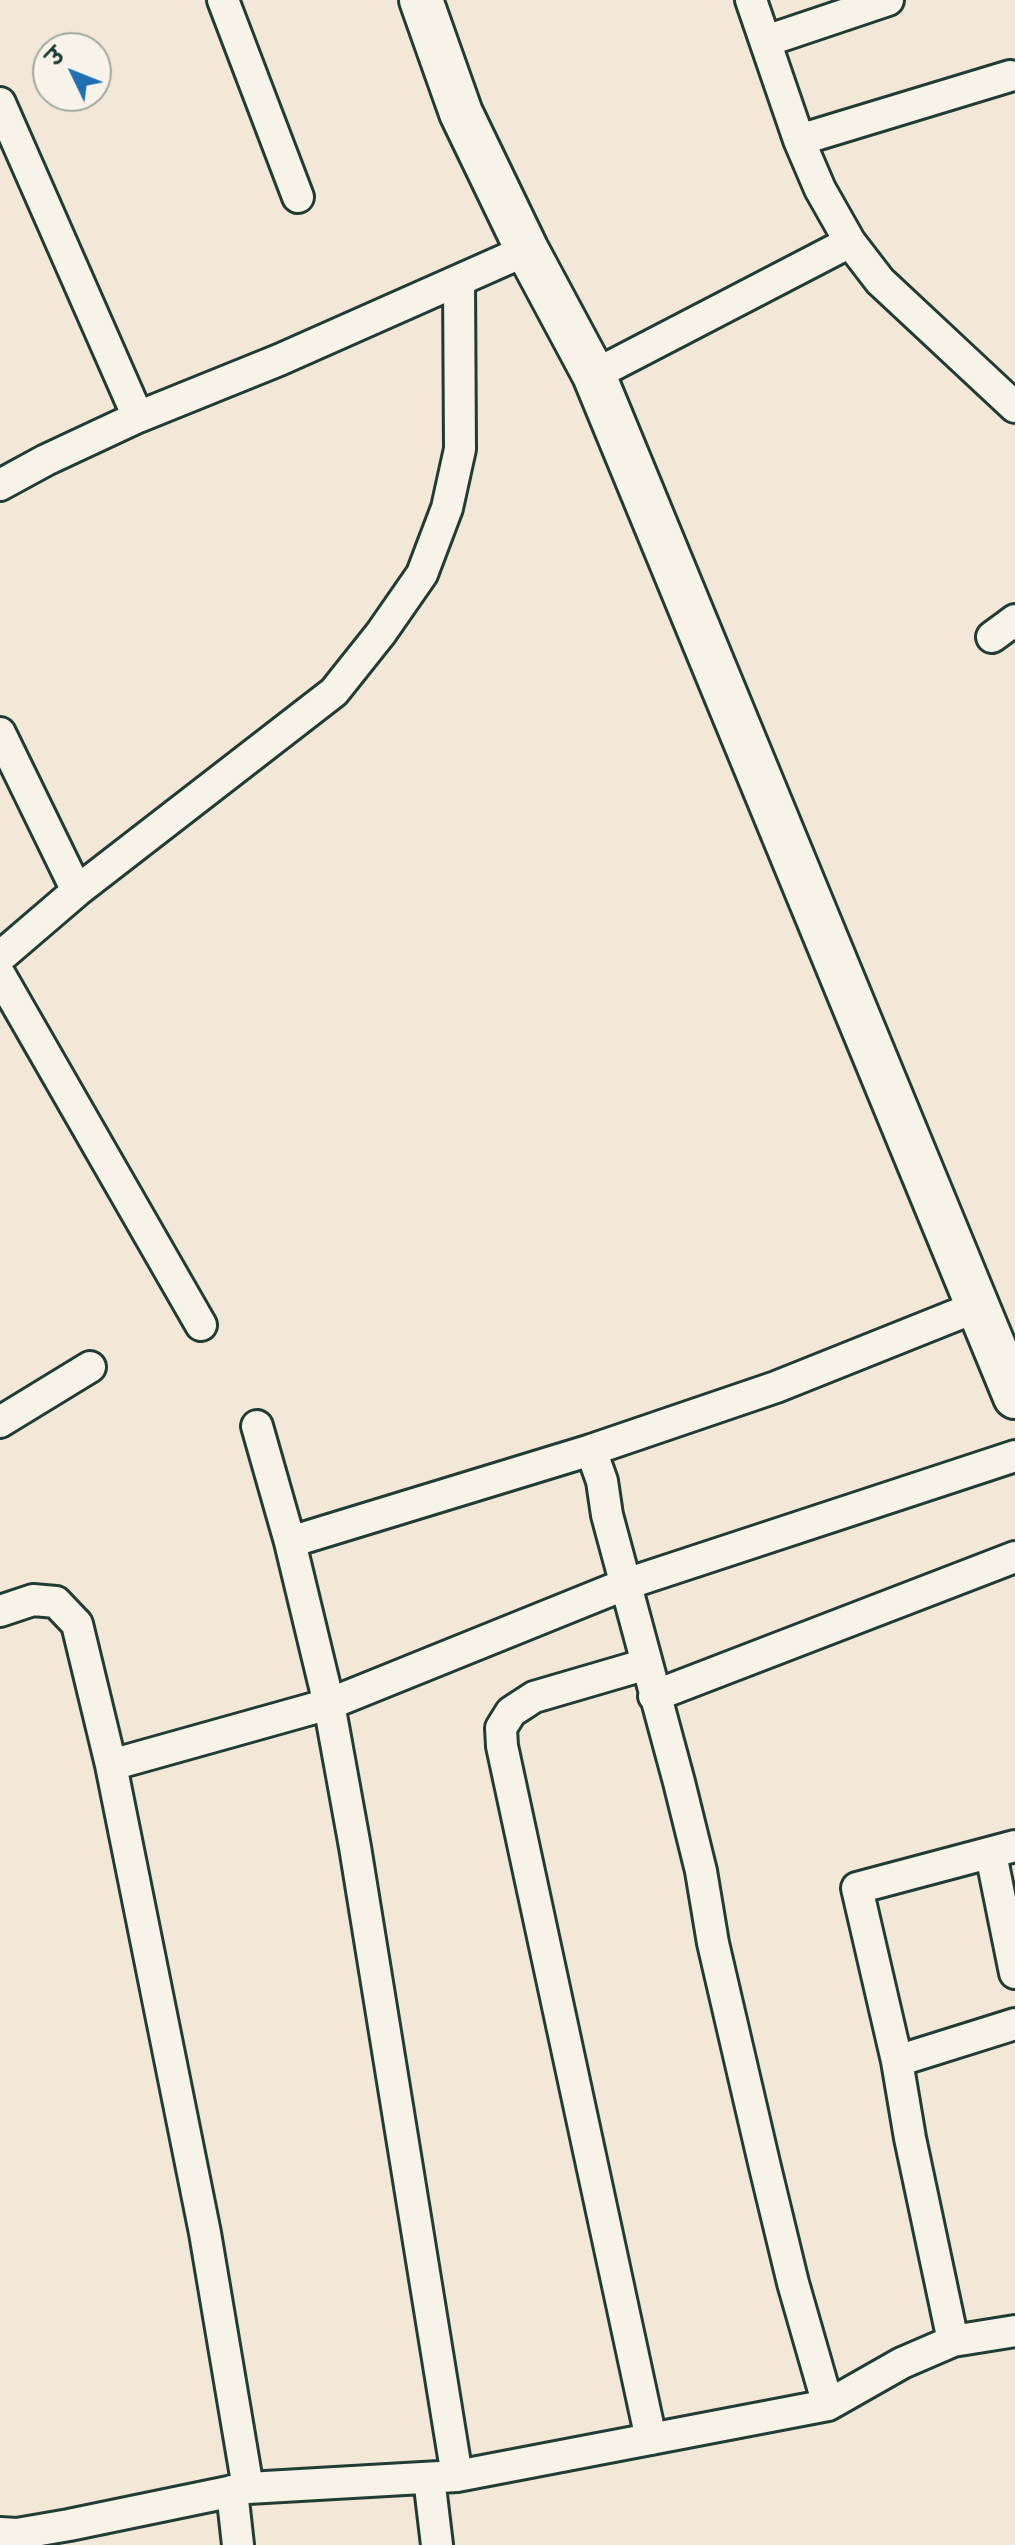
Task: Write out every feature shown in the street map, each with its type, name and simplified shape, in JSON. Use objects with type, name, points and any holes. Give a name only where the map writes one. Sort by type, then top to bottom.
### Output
[{"type":"street","points":[[223,0],[298,197]]},
{"type":"street","points":[[421,0],[461,113],[527,250],[594,375],[994,1325],[1015,1397]]},
{"type":"street","points":[[751,0],[799,140],[820,189],[850,242],[880,281],[1015,407]]},
{"type":"street","points":[[766,41],[888,0]]},
{"type":"street","points":[[799,140],[1010,76]]},
{"type":"street","points":[[0,103],[138,417]]},
{"type":"street","points":[[594,375],[850,242]]},
{"type":"street","points":[[0,485],[138,417],[279,360],[527,250]]},
{"type":"street","points":[[0,957],[77,891],[334,692],[381,633],[422,574],[447,508],[460,449],[459,281]]},
{"type":"street","points":[[0,733],[77,891]]},
{"type":"street","points":[[0,975],[201,1325]]},
{"type":"street","points":[[290,1542],[591,1450],[776,1387],[994,1325]]},
{"type":"street","points":[[0,1422],[90,1367]]},
{"type":"street","points":[[257,1426],[290,1542],[329,1704],[355,1847],[443,2477],[437,2545]]},
{"type":"street","points":[[591,1450],[602,1481],[607,1515],[701,1871],[713,1943],[789,2268],[828,2405]]},
{"type":"street","points":[[111,1765],[329,1704],[626,1584],[1015,1456]]},
{"type":"street","points":[[654,1696],[1015,1557]]},
{"type":"street","points":[[0,1611],[33,1600],[56,1602],[77,1624],[111,1765],[205,2233],[240,2490],[238,2545]]},
{"type":"street","points":[[647,1664],[534,1697],[511,1712],[501,1728],[502,1746],[651,2439]]},
{"type":"street","points":[[953,2341],[897,2061],[857,1888],[1003,1850],[1015,1973]]},
{"type":"street","points":[[897,2061],[1015,2024]]},
{"type":"street","points":[[0,2533],[70,2535],[240,2490],[443,2477],[828,2405],[902,2363],[953,2341],[1015,2331]]}]
